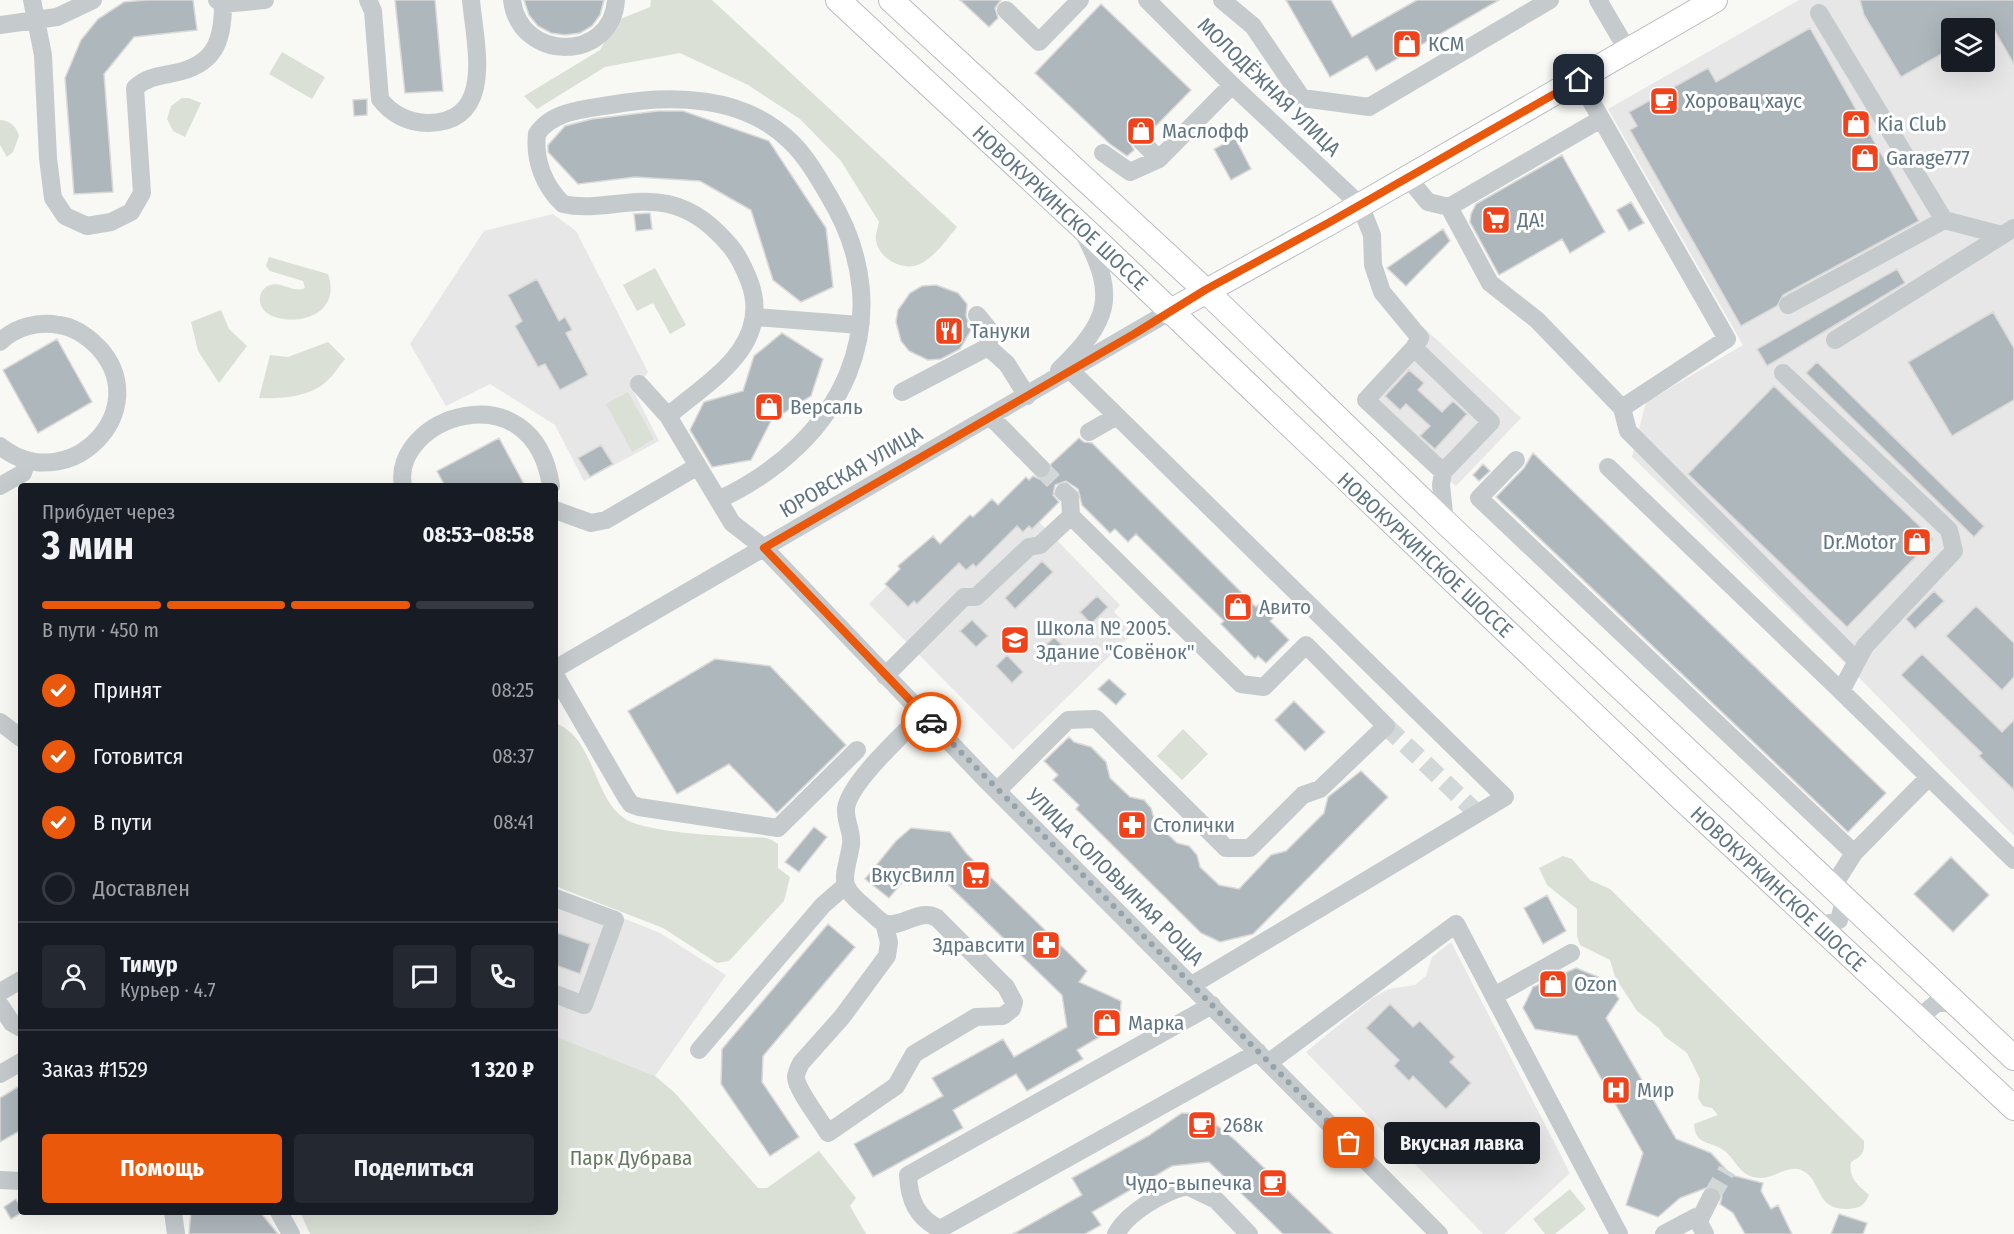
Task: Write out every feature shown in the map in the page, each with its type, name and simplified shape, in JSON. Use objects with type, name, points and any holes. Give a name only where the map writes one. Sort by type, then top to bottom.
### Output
[{"type":"main road","name":"НОВОКУРКИНСКОЕ ШОССЕ","points":[[838,0],[1080,226],[1814,923],[2014,1108]]},
{"type":"main road","name":"НОВОКУРКИНСКОЕ ШОССЕ","points":[[891,0],[1205,290],[1445,522],[2014,1058]]},
{"type":"main road","points":[[1169,312],[1360,206],[1715,0]]},
{"type":"street","points":[[32,0],[43,56],[53,198],[65,216],[87,226],[111,222],[131,212],[142,193],[135,88],[145,79],[196,67],[204,60],[223,32],[220,2],[265,0]]},
{"type":"street","points":[[0,25],[57,17],[93,0]]},
{"type":"street","points":[[368,0],[373,10],[380,99],[387,109],[404,118],[420,123],[432,123],[459,116],[470,105],[477,73],[471,0]]},
{"type":"street","points":[[512,0],[513,11],[521,26],[534,38],[550,46],[567,48],[584,44],[599,34],[610,20],[616,0]]},
{"type":"street","points":[[1006,10],[1039,42],[1080,0]]},
{"type":"street","name":"МОЛОДЁЖНАЯ УЛИЦА","points":[[1147,0],[1232,85],[1360,206]]},
{"type":"street","points":[[1222,0],[1253,26],[1302,99],[1369,107],[1550,0]]},
{"type":"street","points":[[1598,0],[1628,51]]},
{"type":"street","points":[[1819,13],[1944,220]]},
{"type":"street","points":[[1579,80],[1727,339],[1622,408]]},
{"type":"street","points":[[1103,153],[1130,172],[1159,159],[1232,85]]},
{"type":"street","points":[[668,416],[729,364],[753,328],[755,317],[753,293],[738,256],[718,232],[691,212],[668,204],[643,201],[605,206],[563,204],[551,191],[540,170],[536,140],[543,126],[551,119],[578,111],[661,98],[691,98],[745,112],[768,125],[796,148],[842,217],[858,266],[861,294],[860,325],[854,363],[835,399],[813,431],[790,456],[718,500]]},
{"type":"street","points":[[1408,178],[1428,202],[1449,207],[1601,119]]},
{"type":"street","points":[[1142,141],[1159,159]]},
{"type":"street","points":[[1360,206],[1372,235],[1373,265],[1382,292],[1420,338],[1414,348],[1366,400],[1443,472]]},
{"type":"street","points":[[1449,207],[1490,283],[1537,320],[1622,408],[1628,431],[1857,661]]},
{"type":"street","points":[[1788,304],[1944,220],[2008,232]]},
{"type":"street","points":[[988,347],[1034,392],[1089,337],[1104,304],[1103,274],[1080,226]]},
{"type":"street","points":[[1835,339],[2008,232]]},
{"type":"street","name":"ЮРОВСКАЯ УЛИЦА","points":[[558,667],[1169,312]]},
{"type":"street","points":[[977,315],[991,332],[988,347]]},
{"type":"street","points":[[755,317],[860,325]]},
{"type":"street","points":[[0,342],[26,326],[50,323],[67,326],[88,337],[105,355],[114,376],[117,391],[113,419],[89,449],[71,459],[46,463],[27,461],[0,446]]},
{"type":"street","points":[[902,393],[988,347]]},
{"type":"street","points":[[1414,348],[1491,422],[1443,472],[1441,485],[1445,522]]},
{"type":"street","points":[[1071,371],[1505,797],[1192,985]]},
{"type":"street","points":[[1783,373],[1949,530],[1954,551],[1865,646],[1841,691]]},
{"type":"street","name":"УЛИЦА СОЛОВЬИНАЯ РОЩА","points":[[639,384],[668,416],[732,523],[764,548],[998,791],[1439,1234]]},
{"type":"street","points":[[402,483],[405,458],[420,438],[457,417],[477,413],[517,424],[530,435],[540,452],[550,483]]},
{"type":"street","points":[[1089,432],[1116,416]]},
{"type":"street","points":[[991,417],[1041,468]]},
{"type":"street","points":[[1516,459],[1479,498],[1854,853]]},
{"type":"street","points":[[0,486],[23,473],[27,461]]},
{"type":"street","points":[[558,511],[591,523],[606,520],[698,466]]},
{"type":"street","points":[[1608,467],[2014,860]]},
{"type":"street","points":[[998,791],[1068,720],[1096,719],[1226,848],[1250,848],[1303,795],[1320,789],[1386,726],[1306,645],[1264,687],[1241,684],[1071,516],[1070,497],[1064,492]]},
{"type":"street","points":[[885,676],[964,597],[976,597],[1029,547],[1040,544],[1071,516]]},
{"type":"street","points":[[558,680],[631,804],[778,828],[857,750]]},
{"type":"street","points":[[884,923],[889,942],[886,956],[842,1017],[801,1063],[798,1070],[796,1078],[800,1087],[828,1133],[896,1086],[914,1053],[976,1017],[1003,1016],[1012,1009],[1014,1002],[1006,987],[931,915],[914,917],[894,924],[884,923],[850,895],[844,886],[843,874],[852,842],[845,808],[861,778],[923,714]]},
{"type":"street","points":[[0,722],[18,736]]},
{"type":"street","points":[[832,777],[852,796]]},
{"type":"street","points":[[1814,923],[1824,925],[1839,920],[1843,905],[1835,891],[1854,853],[1929,777]]},
{"type":"street","points":[[699,1050],[824,905],[844,886]]},
{"type":"street","points":[[558,899],[615,920],[584,1005],[558,995]]},
{"type":"street","points":[[1212,1005],[908,1176],[909,1194],[926,1222],[940,1229],[1263,1058],[1456,924],[1619,1234]]},
{"type":"street","points":[[1494,996],[1571,953]]},
{"type":"street","points":[[0,992],[18,982]]},
{"type":"street","points":[[1931,1033],[1925,1016],[1933,1005],[1939,1001],[1957,1006]]},
{"type":"street","points":[[0,1005],[12,1023],[18,1026]]},
{"type":"street","points":[[0,1074],[18,1064]]},
{"type":"street","points":[[0,1180],[18,1181]]},
{"type":"street","points":[[1116,1234],[1129,1217],[1174,1189],[1187,1186],[1216,1200],[1249,1234]]},
{"type":"street","points":[[1702,1228],[1711,1197]]},
{"type":"street","points":[[173,1215],[176,1234]]},
{"type":"street","points":[[281,1215],[291,1234]]},
{"type":"street","points":[[1664,1234],[1696,1217],[1702,1228]]},
{"type":"shaded area","points":[[1799,0],[2014,0],[2014,836],[1834,652],[1632,457],[1646,402],[1743,345],[1608,109]]},
{"type":"shaded area","points":[[553,214],[576,231],[648,372],[634,392],[659,441],[584,481],[555,425],[490,384],[446,406],[410,344],[484,231]]},
{"type":"shaded area","points":[[1422,326],[1521,418],[1456,486],[1358,395]]},
{"type":"shaded area","name":"Школа № 2005. Здание \"Совёнок\"","points":[[1039,522],[1120,605],[1114,612],[1134,632],[1013,750],[869,604],[887,586],[908,607],[914,601],[917,604],[951,571],[956,560],[966,570],[1014,523],[1023,532]]},
{"type":"shaded area","points":[[558,892],[660,933],[726,975],[655,1076],[558,1037]]},
{"type":"shaded area","points":[[1451,942],[1570,1173],[1504,1234],[1483,1234],[1306,1052],[1372,998],[1389,989],[1415,985],[1426,976],[1432,957]]},
{"type":"green space","points":[[651,0],[712,0],[957,227],[926,261],[914,266],[893,262],[878,247],[876,234],[879,222],[841,161],[800,119],[748,85],[680,53],[605,67],[537,109],[524,96],[600,50],[618,20],[650,7]]},
{"type":"green space","points":[[282,52],[325,77],[312,99],[269,74]]},
{"type":"green space","points":[[182,98],[201,103],[185,137],[173,131],[167,119],[171,106]]},
{"type":"green space","points":[[0,120],[12,125],[19,136],[13,152],[7,157],[0,145]]},
{"type":"green space","points":[[269,257],[328,274],[330,292],[325,306],[314,315],[300,319],[272,316],[263,308],[260,297],[266,287],[276,284],[295,289],[305,288],[303,281],[270,271],[266,266]]},
{"type":"green space","points":[[655,268],[686,325],[670,334],[653,303],[637,311],[623,285]]},
{"type":"green space","points":[[221,310],[229,329],[247,346],[219,383],[198,351],[191,322]]},
{"type":"green space","points":[[328,342],[345,359],[327,381],[304,394],[259,398],[270,355],[288,357]]},
{"type":"green space","points":[[628,392],[654,439],[632,452],[606,404]]},
{"type":"green space","points":[[558,725],[579,742],[607,799],[627,820],[651,828],[683,833],[770,839],[778,844],[778,868],[790,877],[784,901],[729,961],[717,963],[663,928],[558,887]]},
{"type":"green space","points":[[1183,729],[1208,754],[1182,780],[1157,756]]},
{"type":"green space","points":[[1563,856],[1572,859],[1590,880],[1610,889],[1864,1141],[1863,1152],[1851,1162],[1850,1168],[1852,1177],[1869,1195],[1863,1204],[1848,1209],[1829,1205],[1813,1180],[1801,1170],[1786,1170],[1761,1178],[1749,1175],[1740,1169],[1721,1148],[1697,1136],[1694,1124],[1718,1115],[1712,1108],[1703,1106],[1698,1098],[1700,1079],[1687,1053],[1637,1011],[1615,977],[1610,960],[1580,945],[1577,936],[1577,909],[1547,885],[1539,868]]},
{"type":"green space","name":"Парк Дубрава","points":[[558,1037],[655,1076],[675,1093],[758,1188],[767,1188],[819,1151],[856,1198],[850,1206],[866,1234],[310,1234],[301,1215],[558,1215]]},
{"type":"green space","points":[[1570,1189],[1586,1209],[1555,1234],[1545,1234],[1533,1219]]},
{"type":"building","points":[[193,0],[197,30],[134,37],[104,74],[113,192],[74,194],[65,78],[81,40],[98,19],[124,2]]},
{"type":"building","points":[[395,0],[435,0],[443,91],[405,93]]},
{"type":"building","points":[[524,0],[604,0],[600,15],[592,26],[580,33],[565,35],[551,33],[538,26],[529,15]]},
{"type":"building","points":[[960,0],[1001,0],[995,8],[998,18],[989,27]]},
{"type":"building","points":[[1286,0],[1331,0],[1352,37],[1417,0],[1499,0],[1376,71],[1367,56],[1330,77]]},
{"type":"building","points":[[1860,0],[2014,0],[2014,64],[1995,31],[1995,18],[1941,18],[1941,54],[1901,77],[1864,15]]},
{"type":"building","points":[[1101,4],[1191,90],[1149,133],[1139,130],[1133,134],[1130,143],[1134,150],[1127,156],[1110,144],[1035,73]]},
{"type":"building","points":[[1810,28],[1919,221],[1783,295],[1777,306],[1741,326],[1630,130],[1637,126],[1629,112],[1708,68],[1716,82]]},
{"type":"building","points":[[367,99],[367,115],[354,116],[353,100]]},
{"type":"building","points":[[658,111],[683,111],[769,141],[826,228],[833,287],[801,302],[773,280],[751,210],[700,181],[635,177],[578,184],[548,152],[548,145],[565,126],[592,119]]},
{"type":"building","points":[[1235,138],[1251,169],[1231,180],[1214,149]]},
{"type":"building","points":[[1562,155],[1605,232],[1570,253],[1562,239],[1499,275],[1470,222],[1476,204]]},
{"type":"building","points":[[1631,202],[1644,223],[1629,231],[1617,210]]},
{"type":"building","points":[[650,213],[652,229],[636,231],[634,214]]},
{"type":"building","points":[[1443,229],[1450,241],[1406,286],[1387,268]]},
{"type":"building","points":[[1897,269],[1905,283],[1767,366],[1757,349]]},
{"type":"building","points":[[537,279],[559,321],[565,317],[572,330],[566,333],[588,375],[560,390],[545,364],[538,367],[515,326],[522,321],[508,295]]},
{"type":"building","points":[[936,285],[958,293],[967,304],[966,316],[971,330],[960,349],[941,359],[928,360],[909,351],[901,341],[896,322],[898,310],[910,293],[922,286]]},
{"type":"building","points":[[1993,312],[2014,348],[2014,400],[1952,436],[1908,362]]},
{"type":"building","points":[[782,333],[823,359],[811,396],[771,421],[751,460],[712,467],[690,430],[704,402],[743,391],[754,356]]},
{"type":"building","points":[[57,339],[92,402],[38,433],[3,370]]},
{"type":"building","points":[[1817,362],[1984,526],[1974,537],[1806,373]]},
{"type":"building","points":[[1409,370],[1424,383],[1418,390],[1442,412],[1453,401],[1467,414],[1435,449],[1420,436],[1430,426],[1406,404],[1400,410],[1385,396]]},
{"type":"building","points":[[1774,386],[1933,539],[1847,627],[1688,474]]},
{"type":"building","points":[[499,438],[523,483],[443,483],[437,471]]},
{"type":"building","points":[[1079,438],[1084,442],[1092,443],[1256,607],[1259,604],[1273,618],[1270,621],[1289,640],[1266,663],[1258,656],[1255,659],[1221,624],[1224,621],[1136,534],[1128,542],[1115,529],[1110,533],[1082,505],[1078,489],[1066,481],[1055,485],[1053,495],[1059,502],[1032,529],[1029,526],[1023,532],[1017,526],[976,567],[973,564],[966,570],[959,563],[917,604],[914,601],[908,607],[885,584],[900,569],[898,566],[933,536],[940,544],[970,515],[973,517],[992,499],[998,505],[1026,477],[1029,480],[1033,476],[1039,479],[1048,476],[1051,464]]},
{"type":"building","points":[[601,445],[613,464],[590,477],[578,458]]},
{"type":"building","points":[[1533,453],[1886,793],[1848,832],[1496,497],[1524,468]]},
{"type":"building","points":[[1483,464],[1490,471],[1479,481],[1473,475]]},
{"type":"building","points":[[1042,561],[1053,572],[1015,609],[1005,598]]},
{"type":"building","points":[[1934,591],[1944,601],[1915,629],[1906,619]]},
{"type":"building","points":[[1097,596],[1108,607],[1091,624],[1080,612]]},
{"type":"building","points":[[1976,606],[2014,643],[2014,677],[2002,690],[1946,636]]},
{"type":"building","points":[[972,620],[988,636],[976,647],[960,631]]},
{"type":"building","points":[[1054,637],[1065,648],[1049,665],[1038,653]]},
{"type":"building","points":[[1922,654],[2002,732],[2014,720],[2014,790],[1979,756],[1982,753],[1901,675]]},
{"type":"building","points":[[1007,655],[1023,672],[1012,683],[996,666]]},
{"type":"building","points":[[715,659],[770,666],[846,745],[777,813],[729,764],[677,794],[628,711]]},
{"type":"building","points":[[1109,679],[1126,694],[1116,705],[1098,689]]},
{"type":"building","points":[[1294,701],[1325,732],[1305,751],[1275,720]]},
{"type":"building","points":[[1069,737],[1074,742],[1091,747],[1106,762],[1110,778],[1130,797],[1144,800],[1151,808],[1155,822],[1177,843],[1189,846],[1197,855],[1200,867],[1219,885],[1239,889],[1271,855],[1286,851],[1324,813],[1328,797],[1361,771],[1388,797],[1253,934],[1220,942],[1201,933],[1076,809],[1079,805],[1053,780],[1058,775],[1044,761]]},
{"type":"building","points":[[814,827],[827,837],[799,872],[785,862]]},
{"type":"building","points":[[911,828],[950,832],[967,854],[1087,971],[1079,982],[1121,1001],[1120,1025],[1077,1050],[1083,1059],[1027,1091],[1016,1074],[953,1110],[963,1128],[873,1177],[854,1144],[943,1096],[932,1078],[1003,1039],[1014,1057],[1067,1027],[1062,995],[936,873],[912,871],[889,898],[865,879],[896,841]]},
{"type":"building","points":[[1951,857],[1989,895],[1953,932],[1914,894]]},
{"type":"building","points":[[1547,895],[1566,931],[1543,944],[1524,908]]},
{"type":"building","points":[[828,924],[855,947],[763,1056],[762,1082],[799,1137],[770,1156],[721,1084],[722,1049]]},
{"type":"building","points":[[558,933],[590,944],[580,974],[558,966]]},
{"type":"building","points":[[1576,968],[1606,980],[1619,999],[1606,1018],[1676,1139],[1711,1153],[1731,1175],[1763,1183],[1761,1191],[1771,1209],[1778,1205],[1792,1234],[1745,1234],[1733,1213],[1720,1204],[1722,1197],[1720,1190],[1711,1186],[1680,1198],[1658,1217],[1626,1205],[1643,1153],[1577,1036],[1535,1029],[1523,1008],[1533,987]]},
{"type":"building","points":[[1390,1004],[1413,1027],[1420,1021],[1455,1057],[1450,1062],[1471,1083],[1446,1109],[1413,1076],[1409,1081],[1394,1066],[1399,1060],[1366,1028]]},
{"type":"building","points":[[18,1087],[18,1132],[0,1142],[0,1098]]},
{"type":"building","points":[[1182,1113],[1203,1114],[1235,1140],[1333,1234],[1283,1234],[1209,1162],[1172,1166],[1092,1212],[1101,1225],[1085,1234],[1013,1234],[1082,1195],[1072,1178],[1148,1136]]},
{"type":"building","points":[[16,1199],[18,1215],[11,1219],[4,1207]]},
{"type":"building","points":[[1839,1214],[1867,1223],[1863,1234],[1831,1234]]},
{"type":"building","points":[[191,1215],[262,1215],[278,1234],[189,1234]]},
{"type":"tunnel","points":[[1041,468],[1064,492]]},
{"type":"tunnel","points":[[1386,726],[1477,813]]},
{"type":"tunnel","points":[[1711,1197],[1727,1170]]},
{"type":"way so far","points":[[931,722],[985,779],[1349,1143]]},
{"type":"place","name":"КСМ","points":[[1407,44]]},
{"type":"place","name":"Хоровац хаус","points":[[1664,101]]},
{"type":"place","name":"Kia Club","points":[[1856,124]]},
{"type":"place","name":"Маслофф","points":[[1141,131]]},
{"type":"place","name":"Garage777","points":[[1865,158]]},
{"type":"place","name":"ДА!","points":[[1496,220]]},
{"type":"place","name":"Тануки","points":[[949,331]]},
{"type":"place","name":"Версаль","points":[[769,407]]},
{"type":"place","name":"Dr.Motor","points":[[1917,542]]},
{"type":"place","name":"Авито","points":[[1238,607]]},
{"type":"place","name":"Школа № 2005. Здание \"Совёнок\"","points":[[1015,640]]},
{"type":"place","name":"Столички","points":[[1132,825]]},
{"type":"place","name":"ВкусВилл","points":[[976,875]]},
{"type":"place","name":"Здравсити","points":[[1046,945]]},
{"type":"place","name":"Ozon","points":[[1553,984]]},
{"type":"place","name":"Марка","points":[[1107,1023]]},
{"type":"place","name":"Мир","points":[[1616,1090]]},
{"type":"place","name":"268к","points":[[1202,1125]]},
{"type":"place","name":"Вкусная лавка","points":[[1349,1143]]},
{"type":"place","name":"Чудо-выпечка","points":[[1273,1183]]},
{"type":"route","points":[[931,722],[764,548],[1134,334],[1205,290],[1330,222],[1579,80]]}]
